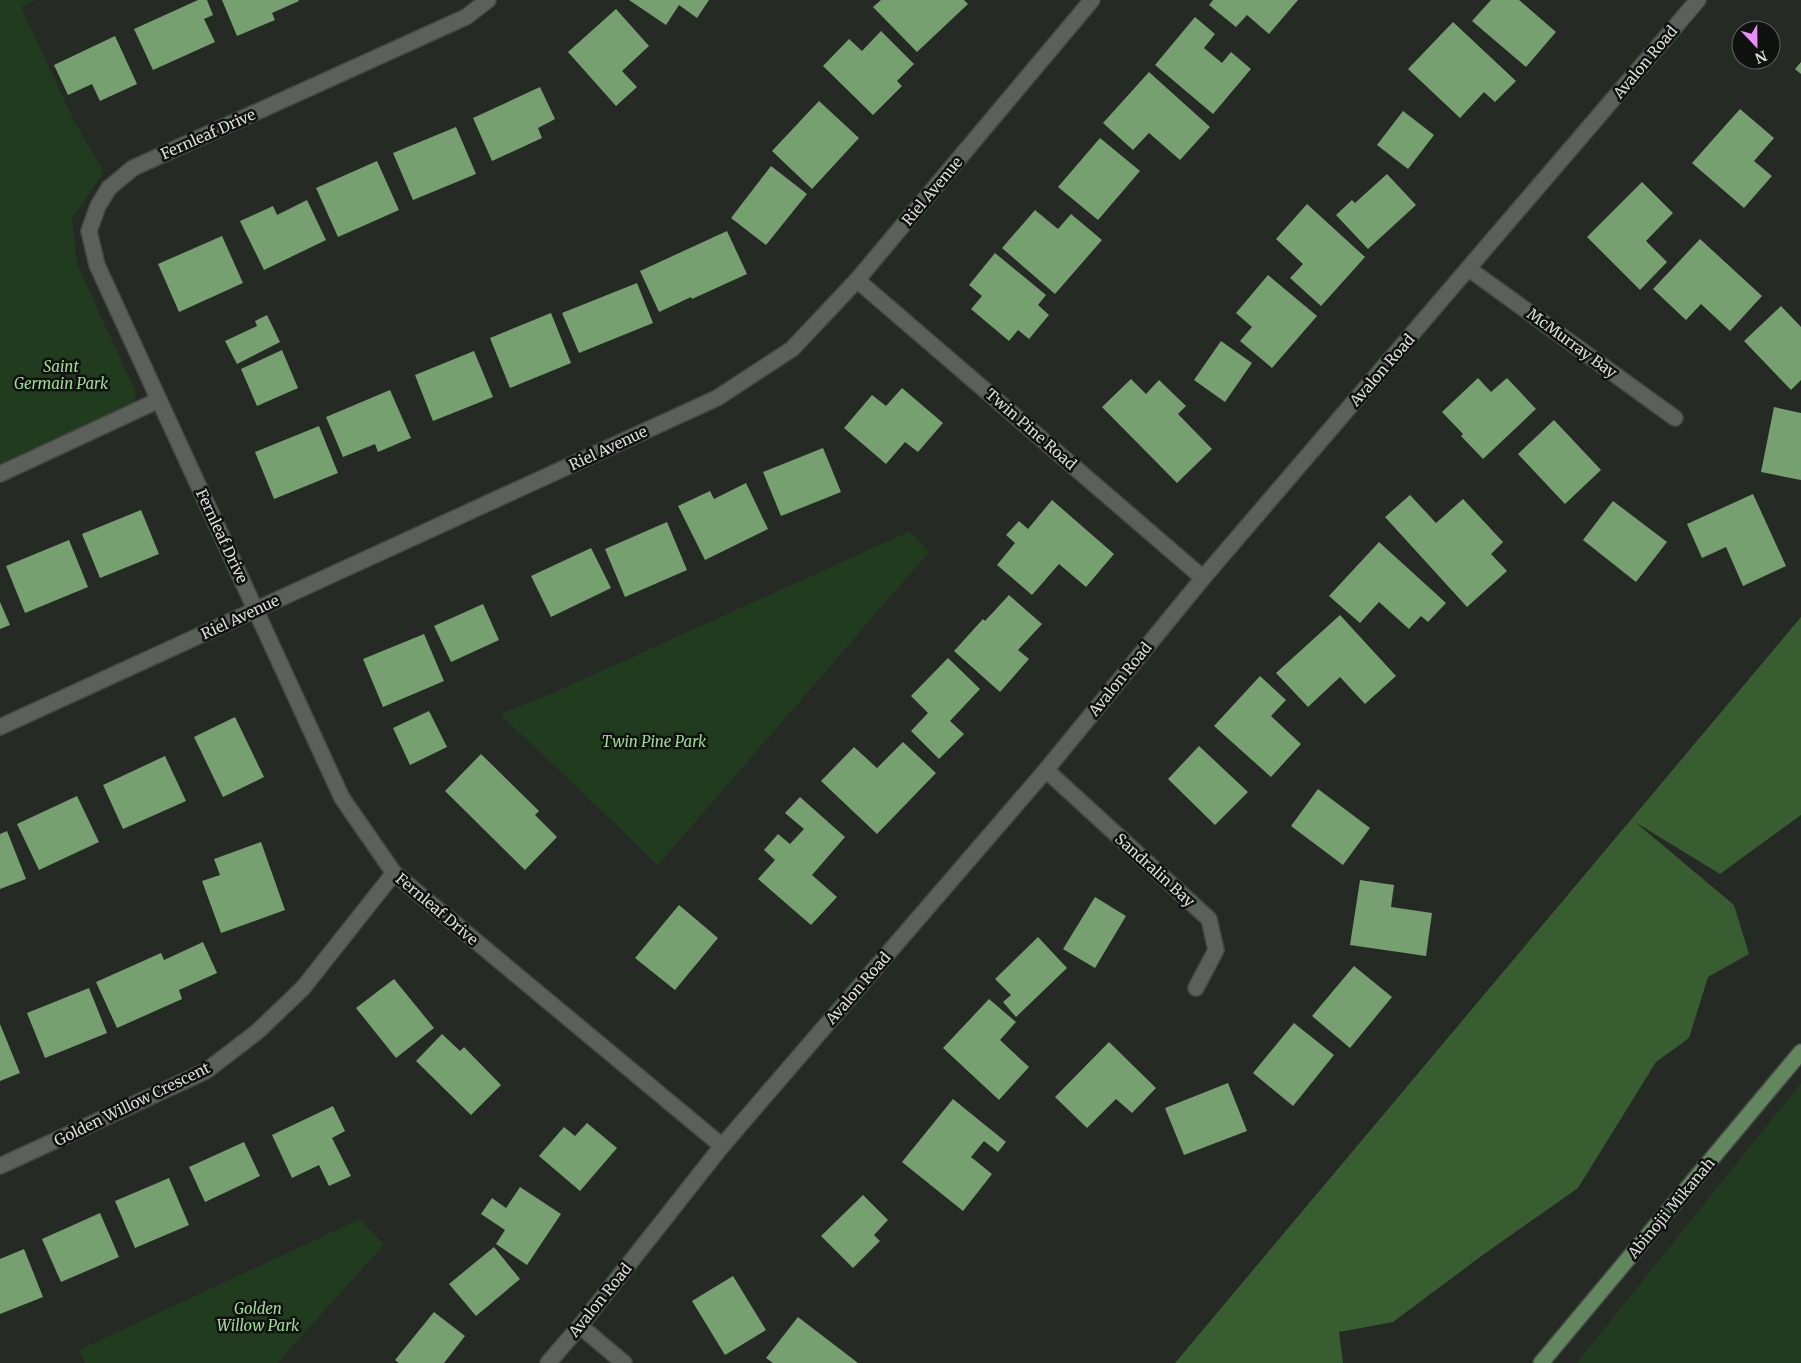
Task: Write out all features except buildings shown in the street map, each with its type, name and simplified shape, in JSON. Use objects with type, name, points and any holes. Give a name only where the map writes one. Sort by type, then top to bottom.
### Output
[{"type":"main road","name":"Abinojii Mikanah","points":[[1541,1363],[1801,1052]]},
{"type":"street","name":"Fernleaf Drive","points":[[488,0],[466,17],[133,168],[109,188],[98,206],[89,231],[97,265],[342,798],[394,873],[722,1146]]},
{"type":"street","name":"Riel Avenue","points":[[0,728],[717,398],[792,349],[857,280],[1092,0]]},
{"type":"street","name":"Avalon Road","points":[[548,1363],[580,1326],[722,1146],[1046,770],[1203,578],[1698,0]]},
{"type":"street","name":"McMurray Bay","points":[[1469,268],[1674,418]]},
{"type":"street","name":"Twin Pine Road","points":[[857,280],[1203,578]]},
{"type":"street","points":[[0,474],[159,400]]},
{"type":"street","name":"Sandralin Bay","points":[[1046,770],[1209,918],[1216,950],[1196,988]]},
{"type":"street","name":"Golden Willow Crescent","points":[[0,1166],[206,1071],[257,1032],[303,988],[394,873]]},
{"type":"street","points":[[580,1326],[624,1363]]},
{"type":"green space","name":"Saint Germain Park","points":[[0,0],[36,0],[21,7],[74,121],[104,172],[72,218],[77,264],[136,393],[133,404],[0,470]]},
{"type":"green space","name":"Twin Pine Park","points":[[910,531],[929,552],[658,865],[500,714],[553,693]]},
{"type":"green space","points":[[1801,617],[1801,815],[1720,874],[1635,822],[1734,905],[1749,954],[1708,977],[1689,1038],[1656,1062],[1578,1188],[1480,1257],[1393,1322],[1339,1332],[1343,1363],[1175,1363]]},
{"type":"green space","points":[[1801,1083],[1801,1363],[1577,1363]]},
{"type":"green space","name":"Golden Willow Park","points":[[360,1219],[384,1245],[277,1363],[85,1363],[79,1350]]}]
